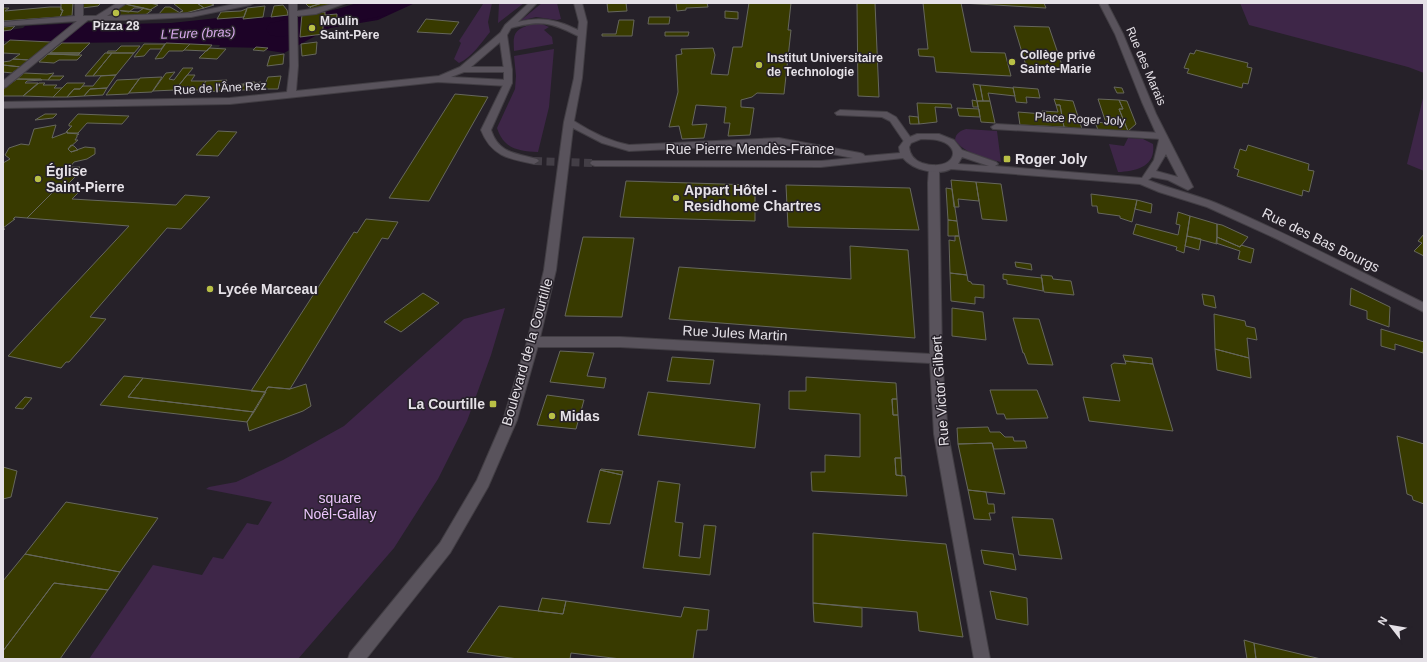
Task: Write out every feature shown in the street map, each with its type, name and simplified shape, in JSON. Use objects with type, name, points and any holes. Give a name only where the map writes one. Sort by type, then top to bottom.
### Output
[{"type":"street","points":[[79,3],[82,20]]},
{"type":"street","points":[[98,18],[123,3]]},
{"type":"street","points":[[3,24],[191,14],[250,3]]},
{"type":"street","points":[[291,95],[294,66],[293,3]]},
{"type":"street","points":[[294,14],[314,12],[342,3]]},
{"type":"street","points":[[533,3],[508,27],[502,35],[508,70],[508,83],[486,130],[489,141],[500,151],[512,156],[534,160]]},
{"type":"street","name":"Boulevard de la Courtille","points":[[356,659],[445,548],[483,483],[510,420],[550,270],[569,122],[578,78],[583,22],[578,3]]},
{"type":"street","name":"Rue des Marais","points":[[1104,3],[1117,28],[1141,90],[1187,186]]},
{"type":"street","points":[[508,27],[535,19],[559,23],[582,34]]},
{"type":"street","points":[[3,85],[54,45],[82,20]]},
{"type":"street","name":"Rue de l'Âne Rez","points":[[438,79],[463,69],[502,35]]},
{"type":"street","name":"Rue de l'Âne Rez","points":[[463,69],[508,70]]},
{"type":"street","name":"Rue de l'Âne Rez","points":[[3,106],[230,101],[438,79],[508,83]]},
{"type":"street","points":[[840,113],[884,114],[893,119],[908,141]]},
{"type":"street","points":[[569,122],[586,133],[613,145],[629,148],[779,141],[873,158]]},
{"type":"street","name":"Place Roger Joly","points":[[996,127],[1163,138]]},
{"type":"street","points":[[951,166],[958,160],[958,152],[949,141],[936,136],[920,136],[908,141],[904,147],[906,155],[914,163],[934,168],[951,166],[1146,177],[1161,157],[1163,138]]},
{"type":"street","points":[[958,152],[1007,169]]},
{"type":"street","name":"Rue Pierre Mendès-France","points":[[594,163],[821,164],[906,155]]},
{"type":"street","name":"Rue Victor Gilbert","points":[[934,168],[936,359],[941,434],[982,659]]},
{"type":"street","name":"Rue des Bas Bourgs","points":[[1146,177],[1171,178],[1187,186],[1203,201]]},
{"type":"street","name":"Rue des Bas Bourgs","points":[[1146,177],[1163,190],[1203,201],[1281,236],[1424,308]]},
{"type":"street","name":"Rue Jules Martin","points":[[532,342],[620,342],[936,359]]},
{"type":"green space","points":[[477,3],[492,3],[488,22],[490,32],[472,53],[459,63],[454,59],[461,43],[459,41],[483,4]]},
{"type":"green space","points":[[499,3],[524,3],[498,23]]},
{"type":"green space","points":[[542,3],[557,3],[561,19],[557,20],[536,17],[520,21]]},
{"type":"green space","points":[[1240,3],[1424,3],[1424,73],[1408,67],[1249,25]]},
{"type":"green space","points":[[532,24],[542,24],[549,27],[544,30],[552,37],[553,44],[514,51],[514,40],[518,30]]},
{"type":"green space","points":[[554,49],[549,107],[538,152],[518,150],[508,145],[500,135],[497,128],[515,89],[516,76],[514,56]]},
{"type":"green space","points":[[1424,94],[1424,171],[1407,164]]},
{"type":"green space","points":[[966,129],[997,131],[1001,162],[976,155],[959,145],[955,140],[956,136]]},
{"type":"green space","points":[[1128,138],[1143,139],[1153,144],[1153,152],[1148,163],[1138,169],[1118,172],[1109,144],[1124,146]]},
{"type":"green space","name":"square Noêl-Gallay","points":[[505,308],[491,355],[467,421],[438,479],[394,548],[298,659],[89,659],[153,565],[202,575],[213,557],[223,559],[247,523],[258,525],[272,502],[206,489],[209,487],[236,482],[283,460],[344,426],[464,319]]},
{"type":"water","points":[[357,3],[415,3],[378,20],[330,28],[284,53],[266,50],[267,48],[219,47],[220,45],[146,42],[65,43],[3,41],[3,31],[23,28],[25,26],[96,22],[124,24],[171,23],[244,17],[244,19],[325,13]]},
{"type":"building","points":[[61,3],[73,3],[72,16],[60,17],[63,10],[61,10]]},
{"type":"building","points":[[83,3],[101,3],[98,6],[82,8]]},
{"type":"building","points":[[150,3],[158,5],[150,10],[125,4]]},
{"type":"building","points":[[197,3],[204,8],[182,14],[180,12],[183,11],[174,4]]},
{"type":"building","points":[[197,3],[210,3],[214,5],[204,8]]},
{"type":"building","points":[[305,3],[322,3],[309,7]]},
{"type":"building","points":[[322,3],[335,4],[314,11],[310,7]]},
{"type":"building","points":[[607,3],[626,3],[627,11],[608,12]]},
{"type":"building","points":[[676,3],[707,3],[708,7],[686,8],[686,10],[677,11]]},
{"type":"building","name":"Institut Universitaire de Technologie","points":[[749,3],[791,3],[788,30],[791,30],[784,94],[757,93],[752,97],[741,100],[741,107],[754,108],[750,135],[728,136],[730,123],[724,123],[726,107],[696,105],[692,125],[707,124],[704,138],[682,139],[679,126],[669,127],[678,92],[676,55],[682,54],[681,49],[713,48],[715,55],[711,74],[728,75],[733,47],[742,47]]},
{"type":"building","points":[[857,3],[875,3],[879,97],[858,96]]},
{"type":"building","points":[[923,3],[961,3],[971,52],[1005,53],[1011,76],[936,72],[934,57],[919,56],[918,49],[928,49]]},
{"type":"building","points":[[961,3],[1044,3],[1046,8]]},
{"type":"building","points":[[125,4],[144,8],[134,8],[129,12],[115,10]]},
{"type":"building","points":[[283,5],[287,10],[288,15],[271,17],[274,6]]},
{"type":"building","points":[[265,6],[263,17],[243,19],[247,8]]},
{"type":"building","points":[[61,7],[61,10],[63,10],[60,17],[3,21],[3,8],[9,8],[5,11]]},
{"type":"building","points":[[165,7],[170,7],[182,14],[158,15]]},
{"type":"building","points":[[144,8],[152,10],[144,16],[106,15],[115,10],[138,12]]},
{"type":"building","points":[[246,9],[244,17],[217,19],[221,12],[241,11]]},
{"type":"building","points":[[725,11],[738,12],[738,19],[725,18]]},
{"type":"building","name":"Moulin Saint-Père","points":[[325,12],[325,15],[337,14],[337,18],[323,22],[323,34],[300,37],[302,14]]},
{"type":"building","points":[[649,17],[670,17],[669,24],[648,24]]},
{"type":"building","points":[[426,19],[459,22],[451,34],[417,32]]},
{"type":"building","points":[[619,20],[634,20],[632,36],[602,36],[602,34],[616,34]]},
{"type":"building","points":[[15,26],[11,30],[3,31],[3,27]]},
{"type":"building","points":[[1014,26],[1049,27],[1064,71],[1027,69]]},
{"type":"building","points":[[665,32],[689,32],[688,36],[665,36]]},
{"type":"building","points":[[10,40],[51,42],[29,60],[13,59],[20,54],[3,53],[3,46]]},
{"type":"building","points":[[317,42],[316,54],[302,56],[301,44]]},
{"type":"building","points":[[62,43],[90,43],[80,53],[50,53]]},
{"type":"building","points":[[166,43],[190,44],[183,51],[169,51],[163,58],[155,59]]},
{"type":"building","points":[[144,44],[165,44],[161,49],[150,49],[144,56],[134,57]]},
{"type":"building","points":[[190,44],[212,45],[207,51],[184,50]]},
{"type":"building","points":[[121,46],[140,46],[134,53],[107,53],[108,51],[116,51]]},
{"type":"building","points":[[256,47],[268,48],[264,51],[253,50]]},
{"type":"building","points":[[209,48],[226,49],[217,59],[199,58]]},
{"type":"building","points":[[1196,50],[1248,63],[1247,67],[1252,68],[1248,84],[1243,83],[1242,88],[1187,73],[1189,69],[1184,68],[1190,53],[1194,54]]},
{"type":"building","points":[[80,53],[78,55],[48,54]]},
{"type":"building","points":[[105,53],[112,53],[93,76],[85,76]]},
{"type":"building","points":[[112,53],[134,53],[116,75],[93,76]]},
{"type":"building","points":[[48,54],[82,55],[77,60],[59,60],[54,63],[39,62]]},
{"type":"building","points":[[284,54],[283,64],[267,66],[270,56]]},
{"type":"building","points":[[13,59],[29,60],[21,67],[3,65],[3,62]]},
{"type":"building","points":[[3,65],[21,67],[12,73],[3,72]]},
{"type":"building","points":[[183,68],[193,68],[175,90],[153,91],[166,73],[175,72],[169,79],[174,80]]},
{"type":"building","points":[[24,73],[54,73],[48,80],[17,79]]},
{"type":"building","points":[[116,75],[107,88],[90,89],[84,96],[67,97],[74,89],[80,89],[83,86],[93,86],[101,76]]},
{"type":"building","points":[[187,75],[195,75],[191,81],[206,81],[198,90],[175,90]]},
{"type":"building","points":[[51,76],[64,76],[60,80],[48,80]]},
{"type":"building","points":[[281,76],[278,89],[263,89],[268,77]]},
{"type":"building","points":[[162,77],[152,92],[129,93],[140,78]]},
{"type":"building","points":[[17,79],[42,80],[27,81],[25,83],[38,83],[23,96],[3,96],[3,89]]},
{"type":"building","points":[[139,79],[128,94],[106,95],[117,80]]},
{"type":"building","points":[[227,80],[224,85],[245,84],[240,90],[198,92],[206,81]]},
{"type":"building","points":[[245,82],[255,82],[251,90],[240,90]]},
{"type":"building","points":[[261,82],[257,90],[251,90],[255,83]]},
{"type":"building","points":[[39,83],[45,83],[43,85],[57,85],[54,88],[62,88],[53,97],[23,96]]},
{"type":"building","points":[[67,83],[85,83],[80,89],[74,89],[67,97],[53,97]]},
{"type":"building","points":[[973,84],[980,85],[983,101],[977,101]]},
{"type":"building","points":[[980,85],[1013,88],[1015,96],[988,93],[990,101],[983,101]]},
{"type":"building","points":[[1013,87],[1038,89],[1040,98],[1026,97],[1027,103],[1016,102]]},
{"type":"building","points":[[1114,87],[1122,88],[1124,93],[1117,93]]},
{"type":"building","points":[[107,88],[103,95],[84,96],[90,89]]},
{"type":"building","points":[[455,94],[488,97],[429,201],[389,198]]},
{"type":"building","points":[[1054,99],[1073,101],[1082,129],[1064,127],[1060,105],[1056,105]]},
{"type":"building","points":[[1098,99],[1119,100],[1123,109],[1119,109],[1128,131],[1098,130],[1095,122],[1106,123]]},
{"type":"building","points":[[972,100],[977,101],[978,107],[973,107]]},
{"type":"building","points":[[1119,100],[1127,101],[1136,124],[1128,131],[1119,109],[1123,109]]},
{"type":"building","points":[[977,101],[990,101],[995,123],[981,122]]},
{"type":"building","points":[[917,103],[951,104],[952,108],[935,107],[937,122],[919,124]]},
{"type":"building","points":[[1056,105],[1060,105],[1064,127],[1020,125],[1018,112],[1043,114],[1042,111],[1058,112]]},
{"type":"building","points":[[957,108],[979,109],[980,117],[959,116]]},
{"type":"building","points":[[45,114],[57,114],[53,118],[35,120]]},
{"type":"building","points":[[78,114],[129,116],[122,124],[87,123],[78,133],[67,133],[68,132],[66,132],[72,126],[69,126],[69,124]]},
{"type":"building","points":[[909,116],[918,117],[919,124],[910,124]]},
{"type":"building","name":"Église Saint-Pierre","points":[[56,125],[52,138],[68,132],[67,133],[79,134],[75,140],[78,140],[68,149],[71,152],[85,147],[95,148],[95,154],[87,159],[74,162],[70,167],[80,167],[80,172],[66,186],[52,184],[49,187],[51,187],[46,190],[54,191],[27,218],[15,217],[13,219],[15,219],[3,228],[3,163],[10,159],[5,155],[9,148],[21,144],[29,145],[34,129]]},
{"type":"building","points":[[218,131],[237,132],[218,156],[196,155]]},
{"type":"building","points":[[71,145],[78,150],[71,152],[68,149]]},
{"type":"building","points":[[1248,145],[1309,164],[1308,170],[1314,171],[1309,192],[1303,190],[1302,196],[1237,176],[1239,170],[1234,168],[1240,149],[1246,151]]},
{"type":"building","points":[[951,180],[976,182],[979,201],[958,199],[959,207],[954,207]]},
{"type":"building","points":[[626,181],[755,185],[755,221],[620,217]]},
{"type":"building","points":[[976,182],[1001,184],[1007,221],[982,219]]},
{"type":"building","points":[[786,185],[910,188],[919,230],[788,227]]},
{"type":"building","points":[[58,187],[82,189],[72,199],[176,205],[185,195],[210,197],[181,229],[167,228],[90,317],[106,319],[69,362],[66,362],[61,368],[8,356],[129,226],[27,218]]},
{"type":"building","points":[[946,188],[952,189],[957,221],[948,220]]},
{"type":"building","points":[[1091,194],[1137,200],[1132,222],[1120,218],[1120,216],[1098,213],[1097,206],[1092,206]]},
{"type":"building","points":[[1137,200],[1152,204],[1151,213],[1135,209]]},
{"type":"building","points":[[1178,212],[1190,216],[1184,253],[1176,250],[1177,247],[1133,234],[1136,224],[1178,235],[1180,225],[1176,224]]},
{"type":"building","points":[[1190,216],[1217,224],[1217,244],[1187,236]]},
{"type":"building","points":[[366,219],[398,222],[388,239],[382,238],[290,389],[268,387],[265,392],[251,391],[354,232],[357,233]]},
{"type":"building","points":[[948,220],[957,221],[959,236],[948,236]]},
{"type":"building","points":[[1217,224],[1248,237],[1240,247],[1217,237]]},
{"type":"building","points":[[1424,234],[1424,256],[1414,251],[1422,243],[1418,241]]},
{"type":"building","points":[[955,236],[959,236],[967,275],[950,273],[949,240],[955,241]]},
{"type":"building","points":[[1187,236],[1201,239],[1199,250],[1185,246]]},
{"type":"building","points":[[583,237],[634,238],[622,317],[565,316]]},
{"type":"building","points":[[1217,237],[1240,247],[1241,245],[1254,249],[1251,263],[1238,259],[1240,251],[1216,243]]},
{"type":"building","points":[[850,246],[908,250],[915,338],[669,319],[679,267],[851,279]]},
{"type":"building","points":[[1015,262],[1031,264],[1032,270],[1016,267]]},
{"type":"building","points":[[950,273],[967,275],[968,281],[972,284],[984,285],[984,298],[975,297],[975,304],[951,301]]},
{"type":"building","points":[[1003,274],[1042,278],[1043,291],[1007,284],[1007,280],[1003,279]]},
{"type":"building","points":[[1041,275],[1052,276],[1053,279],[1071,281],[1074,295],[1044,292]]},
{"type":"building","points":[[1351,288],[1390,307],[1389,327],[1367,319],[1367,311],[1350,305]]},
{"type":"building","points":[[423,293],[439,303],[401,332],[384,322]]},
{"type":"building","points":[[1202,294],[1214,296],[1216,308],[1204,305]]},
{"type":"building","points":[[952,308],[983,312],[986,340],[952,336]]},
{"type":"building","points":[[1214,314],[1245,321],[1246,326],[1255,328],[1257,340],[1247,338],[1249,358],[1215,349]]},
{"type":"building","points":[[1013,318],[1039,319],[1053,365],[1028,364],[1023,353]]},
{"type":"building","points":[[1381,329],[1424,342],[1423,353],[1395,344],[1395,350],[1381,346]]},
{"type":"building","points":[[1215,349],[1249,358],[1251,378],[1217,370]]},
{"type":"building","points":[[560,351],[594,353],[587,376],[606,378],[604,388],[550,382]]},
{"type":"building","points":[[1123,355],[1152,358],[1153,364],[1125,361]]},
{"type":"building","points":[[672,357],[714,360],[710,384],[667,381]]},
{"type":"building","points":[[1125,361],[1153,364],[1173,431],[1089,421],[1083,397],[1120,401],[1111,365],[1114,363],[1126,364]]},
{"type":"building","points":[[124,376],[143,378],[128,397],[254,412],[247,422],[100,405]]},
{"type":"building","points":[[806,377],[896,383],[897,399],[892,399],[893,415],[898,415],[901,458],[895,458],[896,475],[905,476],[907,496],[812,491],[811,472],[825,472],[825,455],[860,457],[860,414],[789,409],[789,391],[806,391]]},
{"type":"building","points":[[143,378],[266,392],[254,412],[128,397]]},
{"type":"building","points":[[306,384],[311,406],[303,411],[249,431],[247,422],[268,387],[290,389]]},
{"type":"building","points":[[990,390],[1037,390],[1048,418],[1006,419],[1004,414],[997,414]]},
{"type":"building","points":[[648,392],[760,404],[755,448],[638,435]]},
{"type":"building","points":[[547,395],[584,400],[576,429],[537,425]]},
{"type":"building","points":[[25,397],[32,398],[23,409],[15,408]]},
{"type":"building","points":[[892,399],[897,399],[898,415],[893,415]]},
{"type":"building","points":[[988,427],[990,432],[1000,432],[1005,437],[1013,437],[1014,441],[1025,441],[1027,448],[994,449],[992,443],[958,444],[957,428]]},
{"type":"building","points":[[1397,436],[1424,444],[1424,504],[1413,500],[1412,496],[1407,494]]},
{"type":"building","points":[[992,443],[1005,494],[968,490],[958,444]]},
{"type":"building","points":[[895,458],[901,458],[902,476],[896,475]]},
{"type":"building","points":[[3,467],[17,471],[11,497],[3,499]]},
{"type":"building","points":[[600,470],[623,471],[622,475]]},
{"type":"building","points":[[600,470],[622,475],[610,524],[587,522]]},
{"type":"building","points":[[658,481],[680,484],[675,522],[683,523],[679,556],[700,558],[704,525],[716,526],[710,575],[643,568]]},
{"type":"building","points":[[968,490],[986,492],[988,504],[994,504],[995,513],[989,513],[991,520],[974,519]]},
{"type":"building","points":[[66,502],[158,518],[120,572],[25,554]]},
{"type":"building","points":[[1012,517],[1053,519],[1062,559],[1019,555]]},
{"type":"building","points":[[813,533],[946,544],[963,637],[919,631],[917,612],[813,603]]},
{"type":"building","points":[[981,550],[1013,554],[1016,570],[984,564]]},
{"type":"building","points":[[25,554],[120,572],[108,590],[54,583],[3,651],[3,581]]},
{"type":"building","points":[[54,583],[108,590],[60,659],[3,659],[3,651]]},
{"type":"building","points":[[990,591],[1027,598],[1028,625],[996,619]]},
{"type":"building","points":[[542,598],[566,601],[563,614],[538,611]]},
{"type":"building","points":[[566,601],[681,617],[684,607],[709,610],[707,630],[697,630],[693,659],[621,659],[571,653],[570,659],[518,659],[467,652],[499,606],[563,614]]},
{"type":"building","points":[[813,603],[862,608],[862,627],[814,622]]},
{"type":"building","points":[[1244,640],[1254,643],[1256,659],[1247,659]]},
{"type":"building","points":[[1254,643],[1321,659],[1256,659]]},
{"type":"waterway","name":"L'Eure (bras)","points":[[280,29],[377,9],[389,3]]},
{"type":"tunnel","points":[[534,161],[595,163]]},
{"type":"place","name":"Pizza 28","points":[[116,13]]},
{"type":"place","name":"Moulin Saint-Père","points":[[312,28]]},
{"type":"place","name":"Collège privé Sainte-Marie","points":[[1012,62]]},
{"type":"place","name":"Institut Universitaire de Technologie","points":[[759,65]]},
{"type":"place","name":"Roger Joly","points":[[1007,159]]},
{"type":"place","name":"Église Saint-Pierre","points":[[38,179]]},
{"type":"place","name":"Appart Hôtel - Residhome Chartres","points":[[676,198]]},
{"type":"place","name":"Lycée Marceau","points":[[210,289]]},
{"type":"place","name":"La Courtille","points":[[493,404]]},
{"type":"place","name":"Midas","points":[[552,416]]}]
